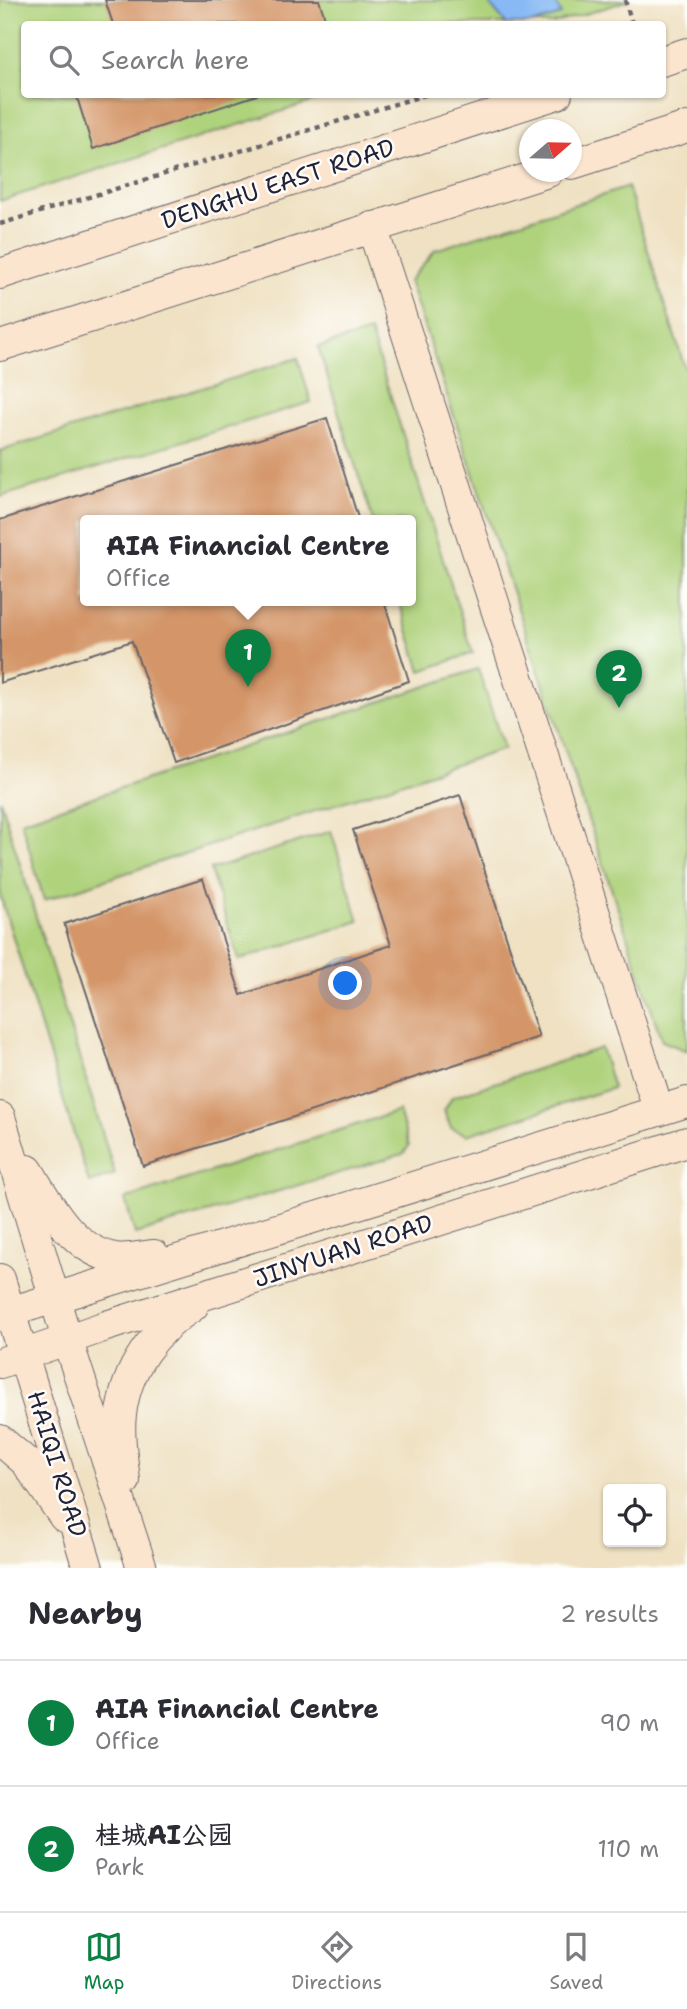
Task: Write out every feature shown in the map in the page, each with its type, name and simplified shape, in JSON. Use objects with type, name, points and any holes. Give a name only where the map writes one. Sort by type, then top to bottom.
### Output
[{"type":"main road","points":[[666,60],[687,53]]},
{"type":"main road","name":"DENGHU EAST ROAD","points":[[0,274],[545,98]]},
{"type":"main road","points":[[582,161],[687,127]]},
{"type":"main road","points":[[0,346],[519,181]]},
{"type":"main road","points":[[372,227],[659,1111]]},
{"type":"main road","name":"JINYUAN ROAD","points":[[5,1313],[687,1102]]},
{"type":"main road","points":[[2,1124],[54,1213],[83,1245],[116,1258],[203,1251]]},
{"type":"main road","points":[[2,1124],[67,1339],[142,1568]]},
{"type":"main road","name":"JINYUAN ROAD","points":[[12,1359],[218,1290],[687,1142]]},
{"type":"main road","name":"HAIQI ROAD","points":[[0,1279],[12,1359],[84,1554]]},
{"type":"main road","points":[[128,1527],[120,1417],[128,1382],[145,1351],[169,1322],[218,1290]]},
{"type":"main road","points":[[0,1440],[26,1462],[84,1554]]},
{"type":"path","points":[[625,0],[631,21]]},
{"type":"path","points":[[0,224],[415,98]]},
{"type":"green space","points":[[0,0],[630,0],[563,21],[21,21],[21,98],[324,98],[0,201]]},
{"type":"green space","points":[[628,187],[687,375],[687,1051],[662,1041],[409,281],[435,250]]},
{"type":"green space","points":[[370,332],[473,653],[421,671],[401,606],[416,606],[416,515],[371,515],[318,347]]},
{"type":"green space","points":[[298,358],[311,402],[0,497],[0,451]]},
{"type":"green space","points":[[478,669],[504,749],[44,900],[21,821]]},
{"type":"green space","points":[[0,799],[115,1174],[89,1183],[0,895]]},
{"type":"green space","points":[[331,831],[359,921],[239,960],[210,870]]},
{"type":"green space","points":[[601,1048],[613,1088],[467,1135],[451,1128],[444,1111],[452,1097]]},
{"type":"green space","points":[[399,1111],[409,1146],[403,1154],[135,1234],[125,1199]]},
{"type":"water","points":[[486,0],[555,0],[561,15],[542,21],[504,21]]},
{"type":"building","points":[[105,0],[319,0],[326,21],[112,21]]},
{"type":"building","points":[[77,98],[248,98],[93,149]]},
{"type":"building","points":[[327,418],[357,515],[80,515],[80,606],[386,606],[409,681],[174,763],[132,641],[0,683],[0,520]]},
{"type":"building","points":[[460,795],[539,1037],[143,1166],[64,924],[203,879],[241,995],[391,945],[353,830]]},
{"type":"place","name":"AIA Financial Centre","points":[[248,687]]},
{"type":"place","name":"桂城AI公园","points":[[619,708]]}]
